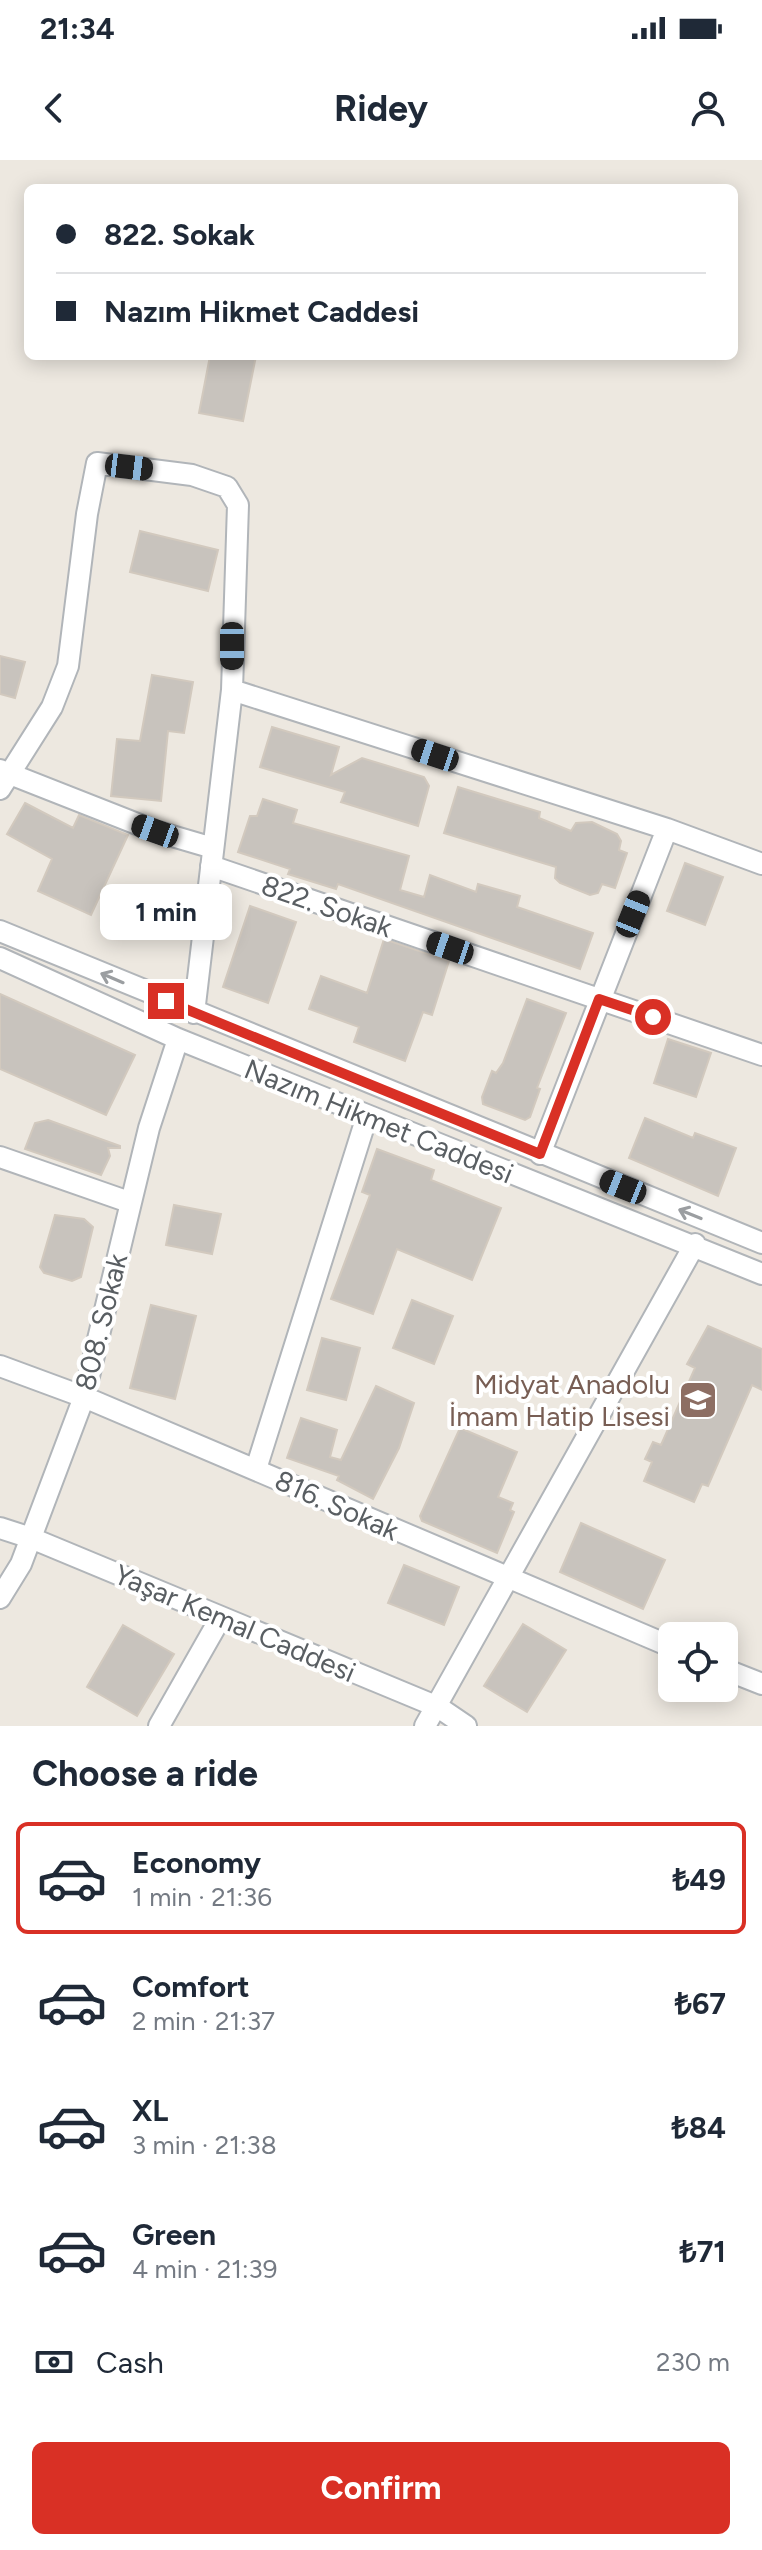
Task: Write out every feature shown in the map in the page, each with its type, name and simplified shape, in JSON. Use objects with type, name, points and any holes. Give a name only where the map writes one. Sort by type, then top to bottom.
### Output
[{"type":"street","points":[[3,778],[52,707],[68,666],[87,514],[97,463],[192,475],[227,487],[238,505],[232,690],[194,1013]]},
{"type":"street","points":[[232,690],[667,829],[762,864]]},
{"type":"street","name":"822. Sokak","points":[[3,778],[155,831],[212,857],[599,999],[762,1055]]},
{"type":"street","points":[[540,1154],[667,829]]},
{"type":"street","name":"Nazım Hikmet Caddesi","points":[[0,931],[762,1243]]},
{"type":"street","name":"Nazım Hikmet Caddesi","points":[[0,958],[178,1039],[695,1244],[762,1274]]},
{"type":"street","name":"808. Sokak","points":[[0,1598],[21,1564],[84,1397],[129,1202],[178,1039]]},
{"type":"street","points":[[256,1469],[367,1116]]},
{"type":"street","points":[[0,1157],[129,1202]]},
{"type":"street","points":[[425,1726],[695,1244]]},
{"type":"street","name":"816. Sokak","points":[[0,1366],[84,1397],[658,1641]]},
{"type":"street","name":"Yaşar Kemal Caddesi","points":[[0,1528],[31,1538],[438,1707],[466,1726]]},
{"type":"street","points":[[159,1726],[221,1617]]},
{"type":"street","points":[[738,1675],[762,1684]]},
{"type":"building","points":[[209,360],[255,360],[243,421],[199,413]]},
{"type":"building","points":[[140,531],[218,550],[208,591],[130,572]]},
{"type":"building","points":[[0,656],[25,662],[15,698],[0,694]]},
{"type":"building","points":[[152,675],[193,682],[184,733],[168,731],[161,801],[111,796],[117,739],[140,741]]},
{"type":"building","points":[[272,727],[339,747],[331,775],[362,758],[424,777],[429,786],[418,826],[341,802],[345,792],[260,767]]},
{"type":"building","points":[[458,787],[540,812],[539,818],[571,831],[576,823],[592,822],[617,834],[621,841],[619,850],[627,853],[615,888],[602,884],[598,893],[590,895],[560,883],[555,878],[556,867],[444,833]]},
{"type":"building","points":[[263,799],[297,810],[293,823],[409,856],[400,890],[424,897],[430,875],[476,892],[478,884],[520,896],[517,907],[593,933],[580,969],[338,884],[336,889],[288,874],[290,869],[238,852],[250,816],[257,816]]},
{"type":"building","points":[[25,803],[73,828],[79,815],[128,835],[91,915],[38,891],[52,859],[7,834]]},
{"type":"building","points":[[685,863],[723,877],[705,925],[667,911]]},
{"type":"building","points":[[250,906],[296,922],[268,1003],[223,987]]},
{"type":"building","points":[[384,939],[449,961],[432,1015],[423,1012],[405,1061],[354,1042],[359,1027],[309,1009],[321,976],[367,993]]},
{"type":"building","points":[[0,994],[135,1055],[106,1115],[0,1069]]},
{"type":"building","points":[[527,999],[566,1013],[537,1088],[540,1089],[530,1117],[525,1120],[483,1104],[482,1097],[492,1071],[496,1073],[503,1063]]},
{"type":"building","points":[[668,1039],[711,1053],[696,1097],[654,1083]]},
{"type":"building","points":[[645,1118],[693,1138],[695,1133],[736,1148],[718,1196],[629,1158]]},
{"type":"building","points":[[48,1120],[120,1148],[108,1148],[110,1156],[101,1175],[25,1149],[35,1123]]},
{"type":"building","points":[[377,1149],[434,1170],[431,1180],[501,1208],[472,1280],[397,1249],[373,1314],[331,1299],[370,1195],[362,1192]]},
{"type":"building","points":[[174,1205],[221,1214],[212,1254],[166,1245]]},
{"type":"building","points":[[55,1215],[84,1219],[93,1227],[81,1277],[72,1281],[44,1273],[40,1267]]},
{"type":"building","points":[[412,1300],[453,1316],[434,1364],[393,1348]]},
{"type":"building","points":[[151,1305],[196,1316],[175,1399],[130,1388]]},
{"type":"building","points":[[708,1326],[762,1349],[762,1390],[752,1385],[708,1486],[702,1484],[694,1502],[644,1481],[652,1462],[645,1459],[653,1442],[661,1445],[695,1368],[687,1364]]},
{"type":"building","points":[[322,1338],[360,1348],[346,1400],[307,1390]]},
{"type":"building","points":[[376,1386],[414,1403],[399,1448],[373,1499],[337,1480],[339,1476],[287,1458],[301,1418],[337,1430],[330,1457],[341,1460]]},
{"type":"building","points":[[460,1428],[517,1452],[498,1497],[513,1503],[510,1510],[514,1512],[497,1553],[422,1521],[420,1516]]},
{"type":"building","points":[[581,1523],[665,1560],[643,1609],[560,1572]]},
{"type":"building","points":[[404,1565],[459,1587],[444,1625],[388,1603]]},
{"type":"building","points":[[523,1624],[566,1650],[527,1712],[484,1686]]},
{"type":"building","points":[[123,1625],[174,1654],[137,1716],[87,1687]]},
{"type":"place","name":"Midyat Anadolu İmam Hatip Lisesi","points":[[698,1400]]},
{"type":"route","points":[[166,1001],[540,1154],[599,999],[653,1017]]}]
